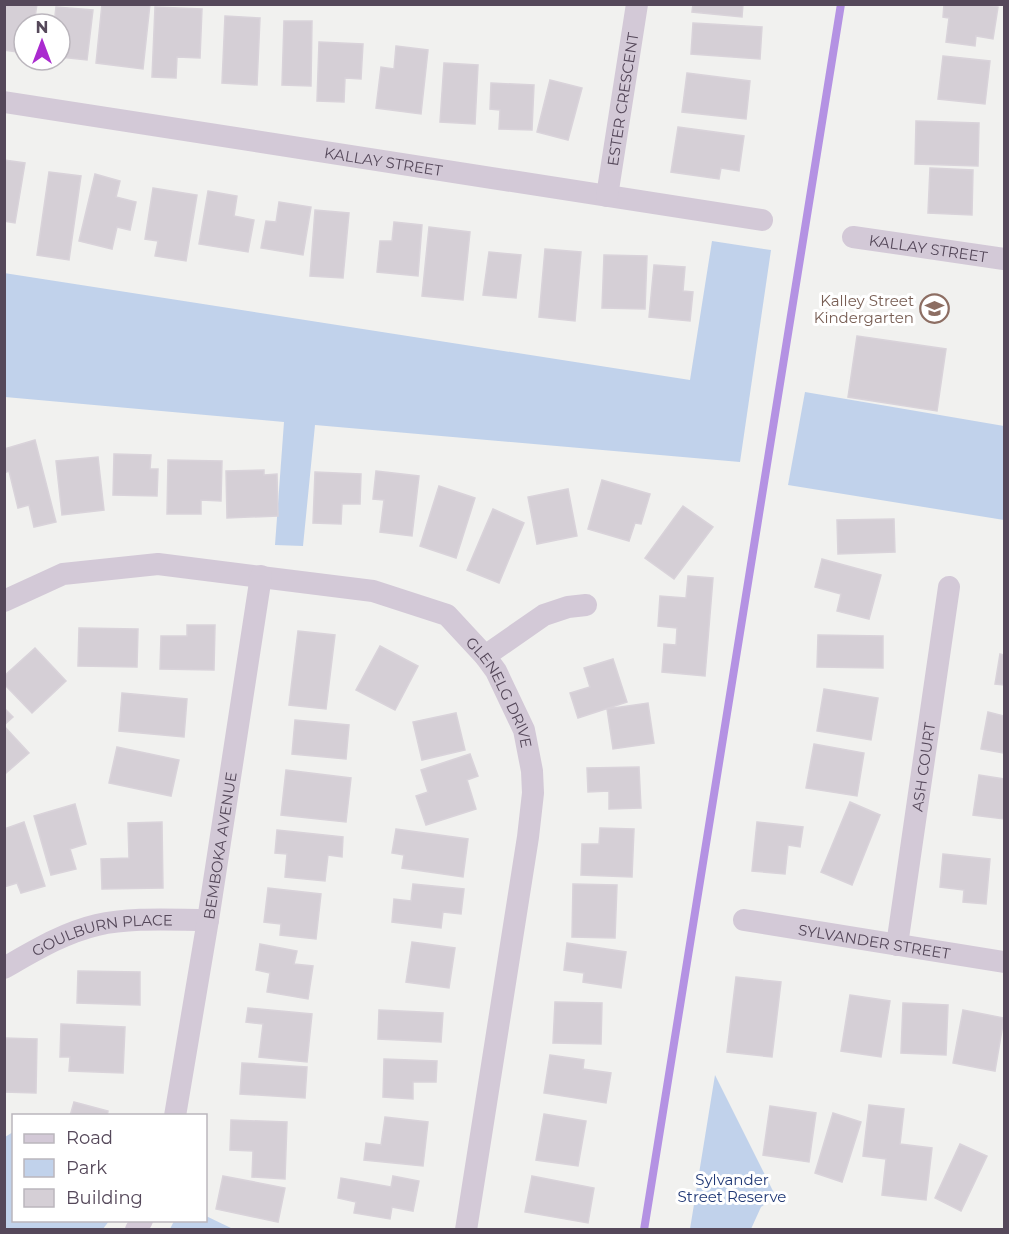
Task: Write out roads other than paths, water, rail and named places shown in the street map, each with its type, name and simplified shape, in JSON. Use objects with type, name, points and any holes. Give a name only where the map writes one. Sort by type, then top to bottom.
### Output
[{"type":"street","name":"ESTER CRESCENT","points":[[607,196],[637,4]]},
{"type":"street","name":"KALLAY STREET","points":[[4,102],[762,220]]},
{"type":"street","name":"KALLAY STREET","points":[[854,237],[1005,259]]},
{"type":"street","name":"GLENELG DRIVE","points":[[4,601],[63,574],[158,564],[373,591],[447,615],[485,656],[506,689],[524,730],[532,771],[533,793],[466,1230]]},
{"type":"street","name":"BEMBOKA AVENUE","points":[[175,1114],[261,576]]},
{"type":"street","name":"ASH COURT","points":[[897,945],[949,587]]},
{"type":"street","points":[[485,656],[544,615],[586,604]]},
{"type":"street","name":"GOULBURN PLACE","points":[[4,968],[58,938],[99,924],[144,920],[208,920]]},
{"type":"street","name":"SYLVANDER STREET","points":[[744,920],[1005,962]]},
{"type":"waterway","points":[[644,1230],[841,4]]},
{"type":"place","name":"Kalley Street Kindergarten","points":[[935,309]]},
{"type":"park label","name":"Sylvander Street Reserve","points":[[732,1188]]}]
